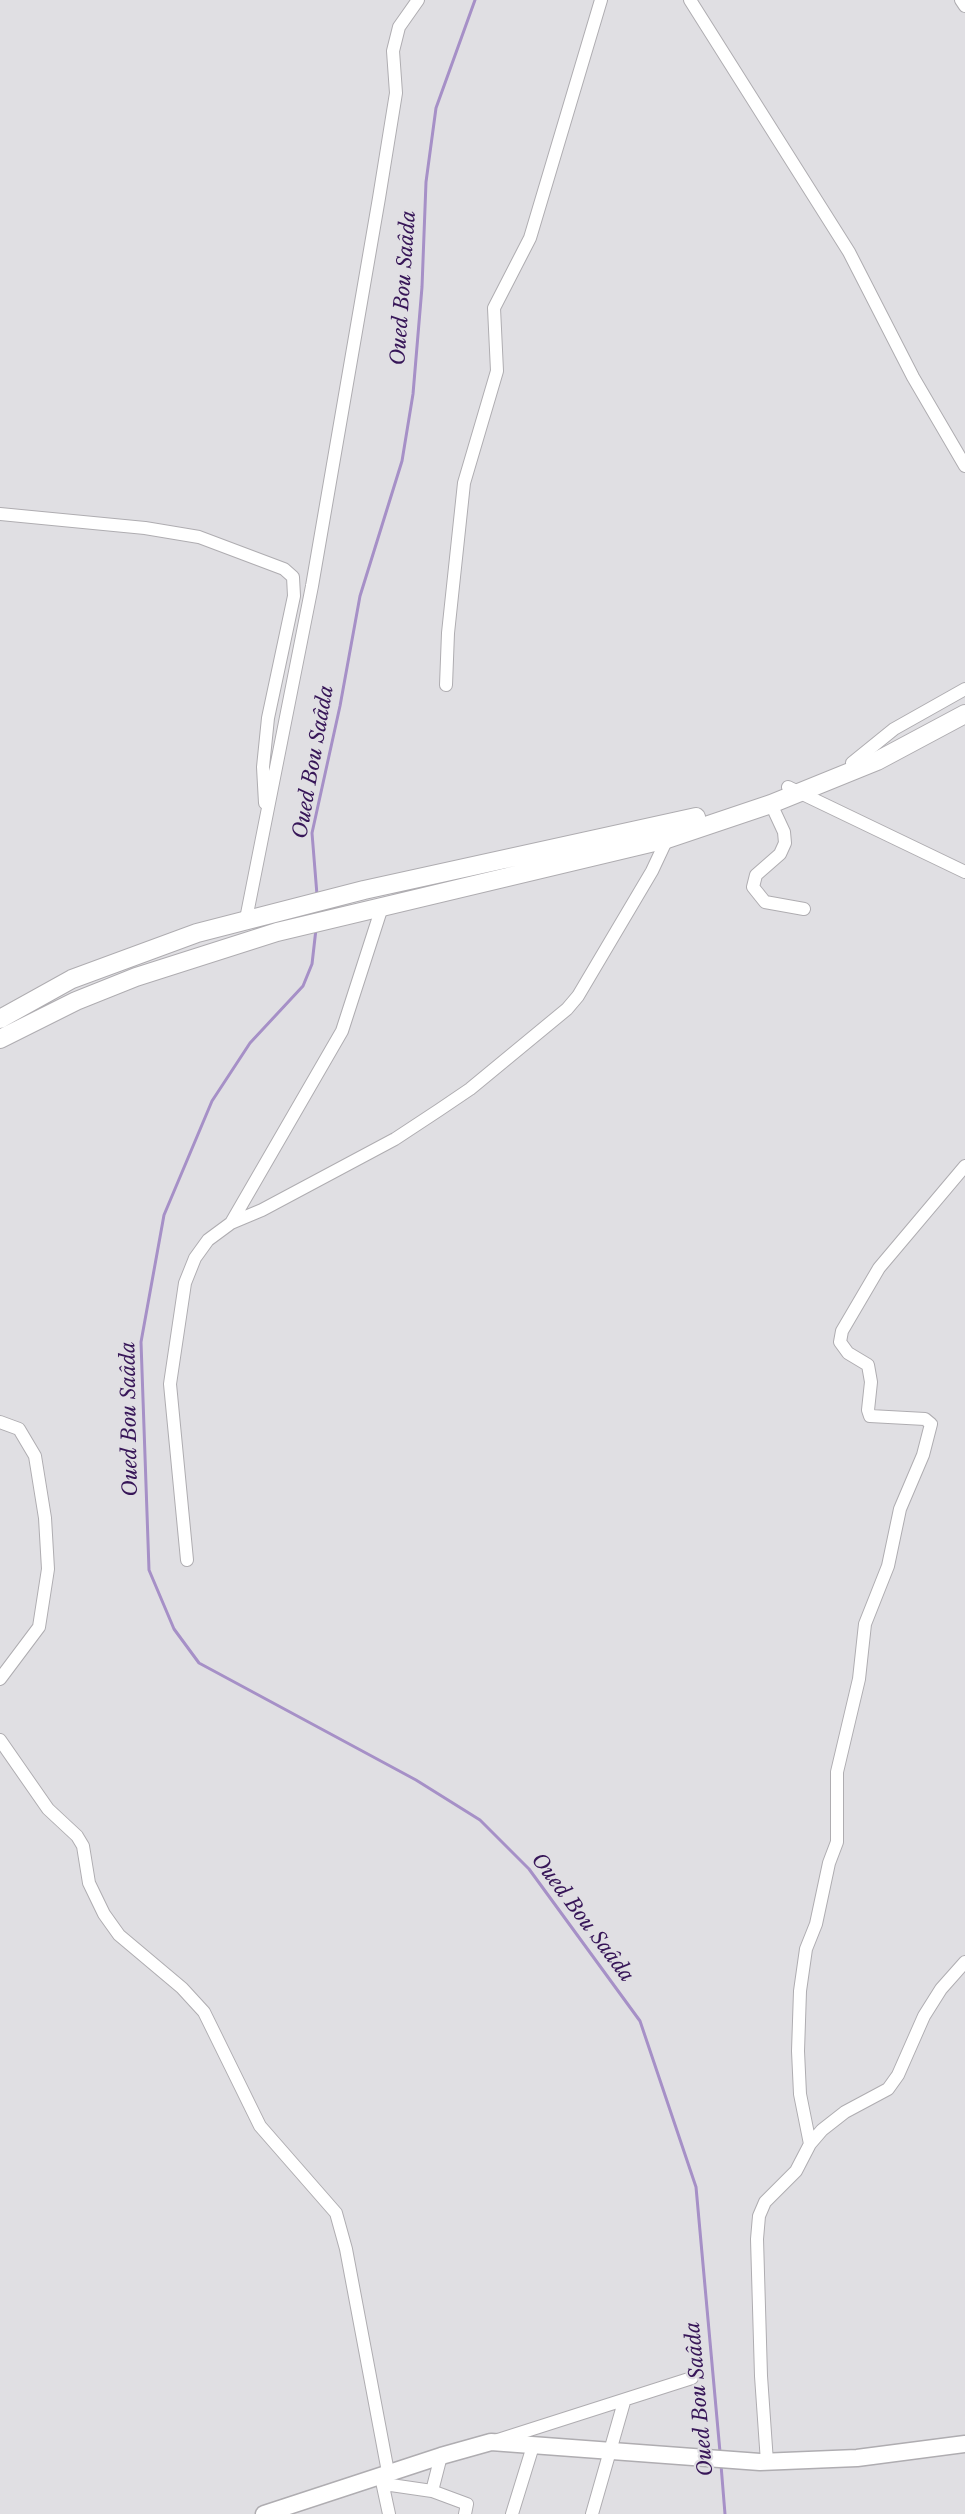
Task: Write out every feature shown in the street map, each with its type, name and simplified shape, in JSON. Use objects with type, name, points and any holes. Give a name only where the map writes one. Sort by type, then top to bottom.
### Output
[{"type":"main road","points":[[0,1039],[76,1001],[136,978],[278,933],[667,839],[771,804],[965,704]]},
{"type":"main road","points":[[0,1019],[72,980],[117,960],[246,919],[364,890],[684,821],[794,791],[877,761],[965,714]]},
{"type":"main road","points":[[264,2514],[293,2509],[441,2456],[491,2442],[763,2462],[857,2458],[965,2444]]},
{"type":"street","points":[[246,919],[312,586],[396,93],[393,51],[399,27],[418,0]]},
{"type":"street","points":[[446,685],[448,633],[464,483],[497,371],[494,308],[531,238],[602,0]]},
{"type":"street","points":[[690,0],[849,252],[914,377],[965,466]]},
{"type":"street","points":[[961,0],[965,6]]},
{"type":"street","points":[[0,514],[145,528],[199,537],[284,569],[293,577],[294,596],[267,718],[263,767],[267,820]]},
{"type":"street","points":[[852,763],[894,729],[965,689]]},
{"type":"street","points":[[794,791],[965,872]]},
{"type":"street","points":[[771,804],[784,832],[785,843],[780,854],[756,875],[753,887],[765,902],[804,909]]},
{"type":"street","points":[[187,1560],[170,1384],[185,1283],[195,1258],[208,1240],[231,1223],[262,1210],[394,1139],[470,1089],[567,1009],[578,996],[652,871],[667,839]]},
{"type":"street","points":[[231,1223],[342,1031],[382,907]]},
{"type":"street","points":[[810,2144],[800,2094],[798,2051],[800,1991],[806,1949],[816,1924],[829,1863],[837,1842],[837,1772],[859,1679],[865,1624],[888,1566],[900,1509],[923,1455],[931,1424],[925,1419],[870,1416],[868,1410],[871,1382],[868,1365],[848,1353],[840,1342],[842,1331],[879,1268],[965,1166]]},
{"type":"street","points":[[0,1422],[19,1429],[35,1456],[45,1518],[48,1569],[39,1627],[0,1679]]},
{"type":"street","points":[[0,1740],[48,1809],[77,1836],[87,1859],[89,1883],[104,1914],[118,1935],[182,1988],[204,2012],[260,2126],[336,2213],[348,2258],[389,2514]]},
{"type":"street","points":[[763,2462],[757,2239],[759,2217],[765,2202],[796,2171],[810,2144],[822,2130],[845,2112],[888,2089],[898,2075],[924,2016],[941,1989],[965,1960]]},
{"type":"street","points":[[491,2442],[624,2402],[692,2378]]},
{"type":"street","points":[[592,2514],[624,2402]]},
{"type":"street","points":[[512,2514],[533,2446]]},
{"type":"street","points":[[432,2491],[441,2456]]},
{"type":"street","points":[[384,2477],[467,2504],[465,2514]]},
{"type":"waterway","name":"Oued Bou Saâda","points":[[317,895],[312,833],[340,706],[360,596],[402,461],[413,394],[422,287],[426,182],[436,108],[475,0]]},
{"type":"waterway","name":"Oued Bou Saâda","points":[[316,929],[312,964],[303,986],[250,1043],[212,1101],[164,1215],[141,1342],[149,1570],[174,1629],[199,1663],[416,1780],[480,1820],[529,1869],[640,2021],[696,2187],[720,2452]]},
{"type":"waterway","name":"Oued Bou Saâda","points":[[721,2465],[725,2514]]}]
